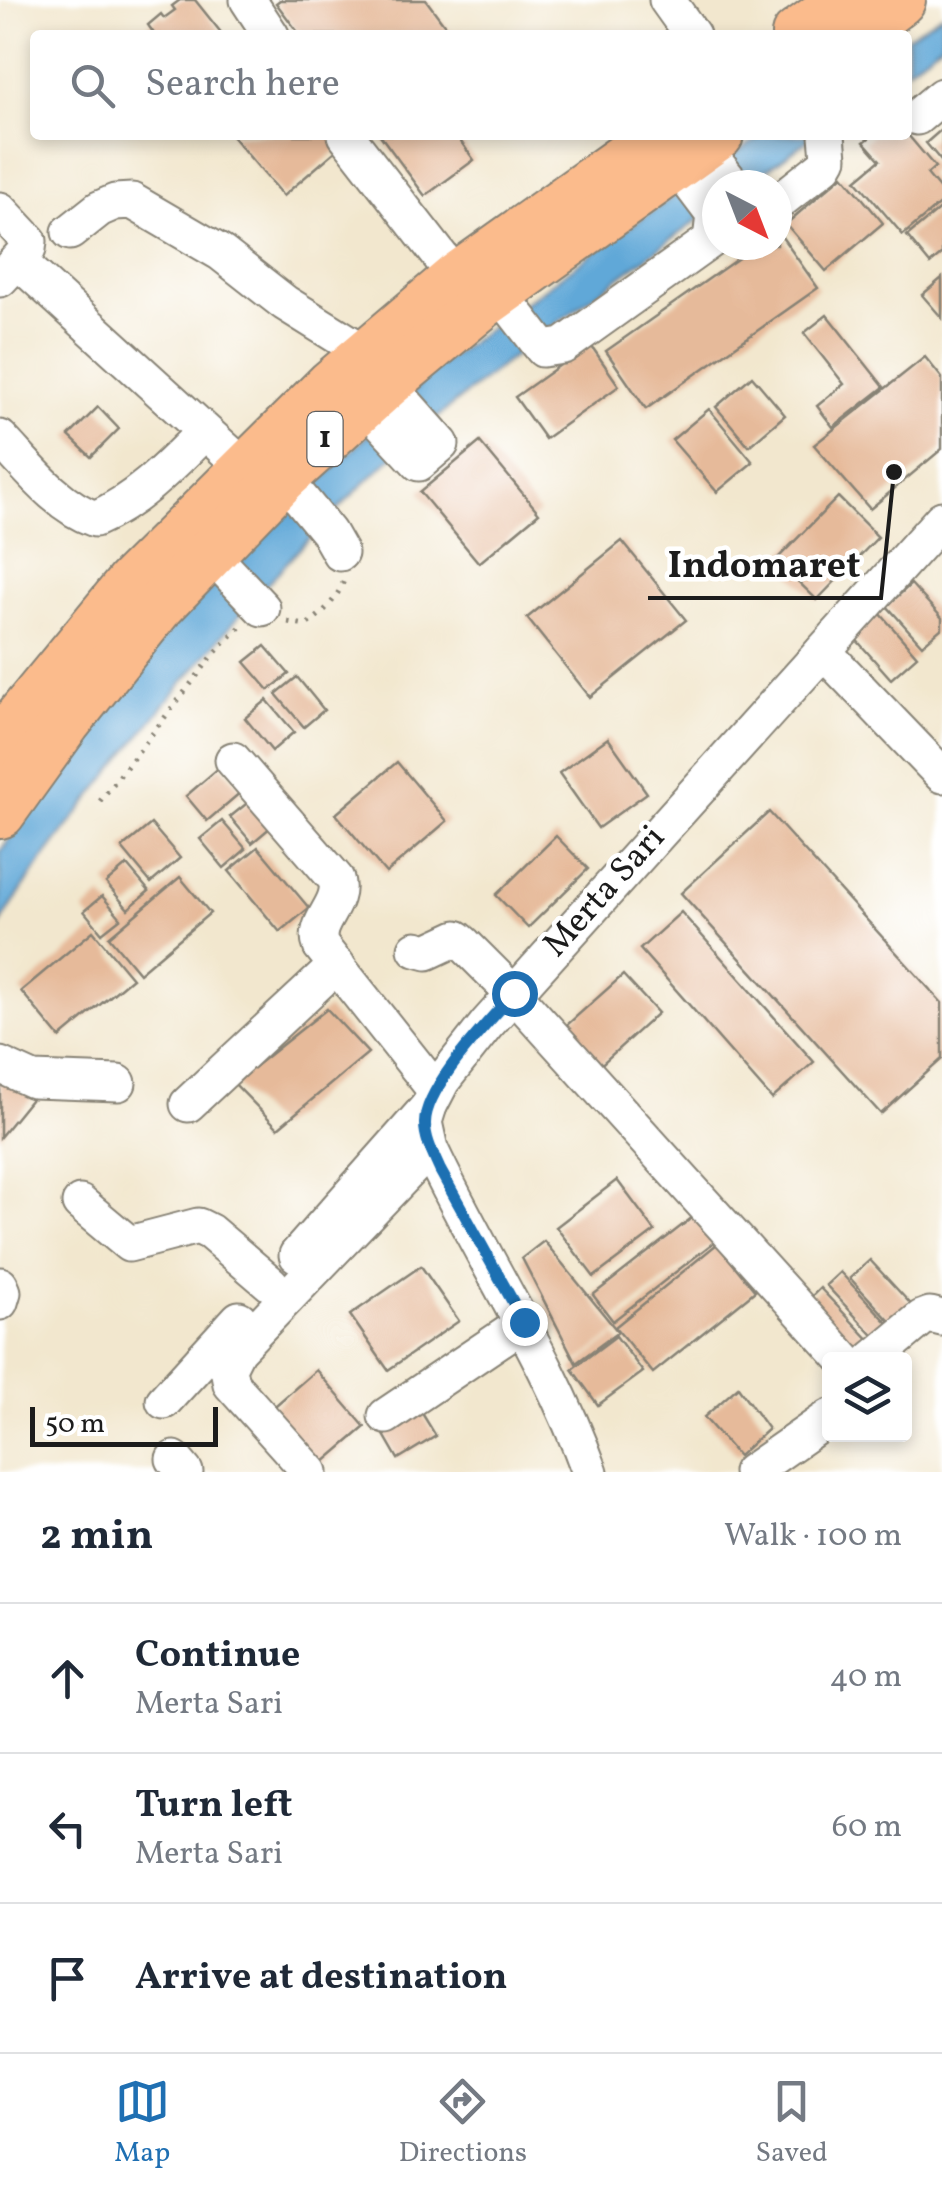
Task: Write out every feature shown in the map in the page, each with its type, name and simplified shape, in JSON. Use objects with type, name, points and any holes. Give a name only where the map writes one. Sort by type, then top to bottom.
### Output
[{"type":"highway","points":[[804,30],[845,0]]},
{"type":"highway","points":[[861,30],[900,0]]},
{"type":"highway","name":"1","points":[[7,722],[131,582],[274,479],[486,289],[702,171]]},
{"type":"highway","name":"1","points":[[0,814],[65,722],[157,608],[217,561],[274,479]]},
{"type":"street","points":[[248,0],[269,30]]},
{"type":"street","points":[[666,0],[688,30]]},
{"type":"street","points":[[351,140],[543,349],[563,346],[702,246]]},
{"type":"street","points":[[792,190],[825,165],[829,158],[827,140]]},
{"type":"street","points":[[70,232],[99,209],[114,202],[132,201],[221,253],[285,302],[377,389],[418,441]]},
{"type":"street","points":[[0,210],[30,241],[9,270],[204,432],[274,479],[334,543]]},
{"type":"street","points":[[0,438],[56,496],[94,519],[119,508],[204,432]]},
{"type":"street","name":"Merta Sari","points":[[164,1400],[433,1098],[514,993],[942,519]]},
{"type":"street","points":[[217,561],[258,605]]},
{"type":"street","points":[[823,651],[942,776]]},
{"type":"street","points":[[233,760],[336,879],[336,901],[317,939],[433,1098],[424,1122],[430,1149],[524,1322],[573,1424],[590,1472]]},
{"type":"street","points":[[416,948],[427,952],[457,938],[514,993],[838,1352]]},
{"type":"street","points":[[188,1104],[337,965]]},
{"type":"street","points":[[0,1065],[33,1080],[118,1083]]},
{"type":"street","points":[[310,1472],[231,1384],[228,1368],[237,1350],[269,1315],[430,1149]]},
{"type":"street","points":[[80,1203],[130,1244],[198,1226],[271,1284]]},
{"type":"street","points":[[0,1284],[4,1292],[0,1302]]},
{"type":"street","points":[[882,1352],[922,1318],[942,1318]]},
{"type":"street","points":[[386,1416],[524,1322]]},
{"type":"street","points":[[751,1472],[822,1423]]},
{"type":"path","points":[[100,801],[214,654],[258,605],[274,618],[291,623],[306,625],[318,616],[342,587],[347,569],[334,543]]},
{"type":"water","points":[[942,14],[942,43],[912,65],[912,34]]},
{"type":"water","points":[[756,140],[808,140],[767,170],[712,170]]},
{"type":"water","points":[[702,177],[702,217],[467,393],[392,458],[312,536],[165,705],[62,834],[0,925],[0,852],[58,766],[181,617],[442,363]]},
{"type":"building","points":[[180,0],[195,0],[219,30],[152,30],[148,25],[161,14],[164,18],[175,10],[172,6]]},
{"type":"building","points":[[426,0],[448,30],[296,30],[276,3]]},
{"type":"building","points":[[942,129],[942,162],[926,143]]},
{"type":"building","points":[[235,140],[344,140],[346,142],[283,196]]},
{"type":"building","points":[[384,140],[460,140],[474,160],[425,196]]},
{"type":"building","points":[[912,140],[935,167],[927,174],[942,192],[942,202],[903,235],[856,180],[880,160],[864,142]]},
{"type":"building","points":[[843,175],[883,223],[826,271],[792,231],[792,219]]},
{"type":"building","points":[[942,207],[942,254],[930,264],[907,236]]},
{"type":"building","points":[[792,251],[818,288],[646,409],[606,351],[736,260],[792,260]]},
{"type":"building","points":[[942,278],[942,318],[922,295]]},
{"type":"building","points":[[827,315],[884,387],[833,427],[817,406],[844,384],[804,333]]},
{"type":"building","points":[[590,344],[619,386],[545,439],[515,397]]},
{"type":"building","points":[[925,357],[942,378],[942,449],[870,509],[814,445]]},
{"type":"building","points":[[752,376],[785,415],[749,446],[716,407]]},
{"type":"building","points":[[98,407],[119,429],[91,457],[69,436]]},
{"type":"building","points":[[709,409],[753,462],[717,492],[672,440]]},
{"type":"building","points":[[480,442],[539,513],[479,563],[420,492]]},
{"type":"building","points":[[838,497],[878,537],[817,600],[776,560]]},
{"type":"building","points":[[622,541],[686,620],[590,697],[527,618]]},
{"type":"building","points":[[911,584],[942,618],[942,628],[922,645],[887,606]]},
{"type":"building","points":[[880,613],[917,656],[891,679],[853,636]]},
{"type":"building","points":[[265,646],[289,674],[269,690],[245,662]]},
{"type":"building","points":[[297,677],[324,710],[304,727],[276,694]]},
{"type":"building","points":[[267,700],[294,732],[272,751],[245,718]]},
{"type":"building","points":[[608,738],[647,793],[598,828],[559,773]]},
{"type":"building","points":[[397,762],[447,821],[386,873],[336,814]]},
{"type":"building","points":[[221,766],[242,791],[207,821],[186,796]]},
{"type":"building","points":[[251,800],[272,826],[252,843],[230,817]]},
{"type":"building","points":[[769,812],[942,1003],[942,1059],[881,1114],[681,893]]},
{"type":"building","points":[[222,821],[246,849],[224,868],[200,839]]},
{"type":"building","points":[[151,824],[180,858],[151,883],[122,848]]},
{"type":"building","points":[[556,836],[588,869],[528,928],[496,895]]},
{"type":"building","points":[[258,847],[309,908],[280,932],[229,871]]},
{"type":"building","points":[[127,865],[149,891],[128,909],[106,883]]},
{"type":"building","points":[[180,877],[210,913],[139,973],[109,937]]},
{"type":"building","points":[[102,896],[121,918],[102,933],[84,911]]},
{"type":"building","points":[[681,912],[814,1062],[772,1099],[640,949]]},
{"type":"building","points":[[93,931],[132,978],[60,1038],[21,991]]},
{"type":"building","points":[[623,975],[658,1013],[594,1071],[559,1032]]},
{"type":"building","points":[[327,1009],[368,1053],[278,1128],[234,1083]]},
{"type":"building","points":[[0,1073],[39,1089],[0,1137]]},
{"type":"building","points":[[617,1180],[655,1231],[594,1277],[556,1227]]},
{"type":"building","points":[[698,1213],[718,1239],[613,1321],[593,1295]]},
{"type":"building","points":[[544,1241],[618,1332],[576,1363],[522,1258]]},
{"type":"building","points":[[717,1244],[755,1291],[653,1373],[615,1327]]},
{"type":"building","points":[[870,1260],[919,1313],[902,1334],[850,1278]]},
{"type":"building","points":[[421,1266],[459,1321],[388,1370],[350,1315]]},
{"type":"building","points":[[840,1272],[899,1335],[885,1348],[826,1285]]},
{"type":"building","points":[[820,1288],[874,1345],[867,1352],[853,1352],[806,1302]]},
{"type":"building","points":[[616,1336],[643,1372],[598,1405],[572,1369]]},
{"type":"building","points":[[316,1370],[365,1427],[316,1469],[268,1412]]},
{"type":"building","points":[[738,1387],[768,1429],[738,1456],[704,1417]]},
{"type":"building","points":[[420,1410],[436,1436],[398,1459],[383,1433]]},
{"type":"place","name":"Indomaret","points":[[894,472]]},
{"type":"route","points":[[514,993],[442,1081],[424,1122],[440,1170],[524,1322]]}]
